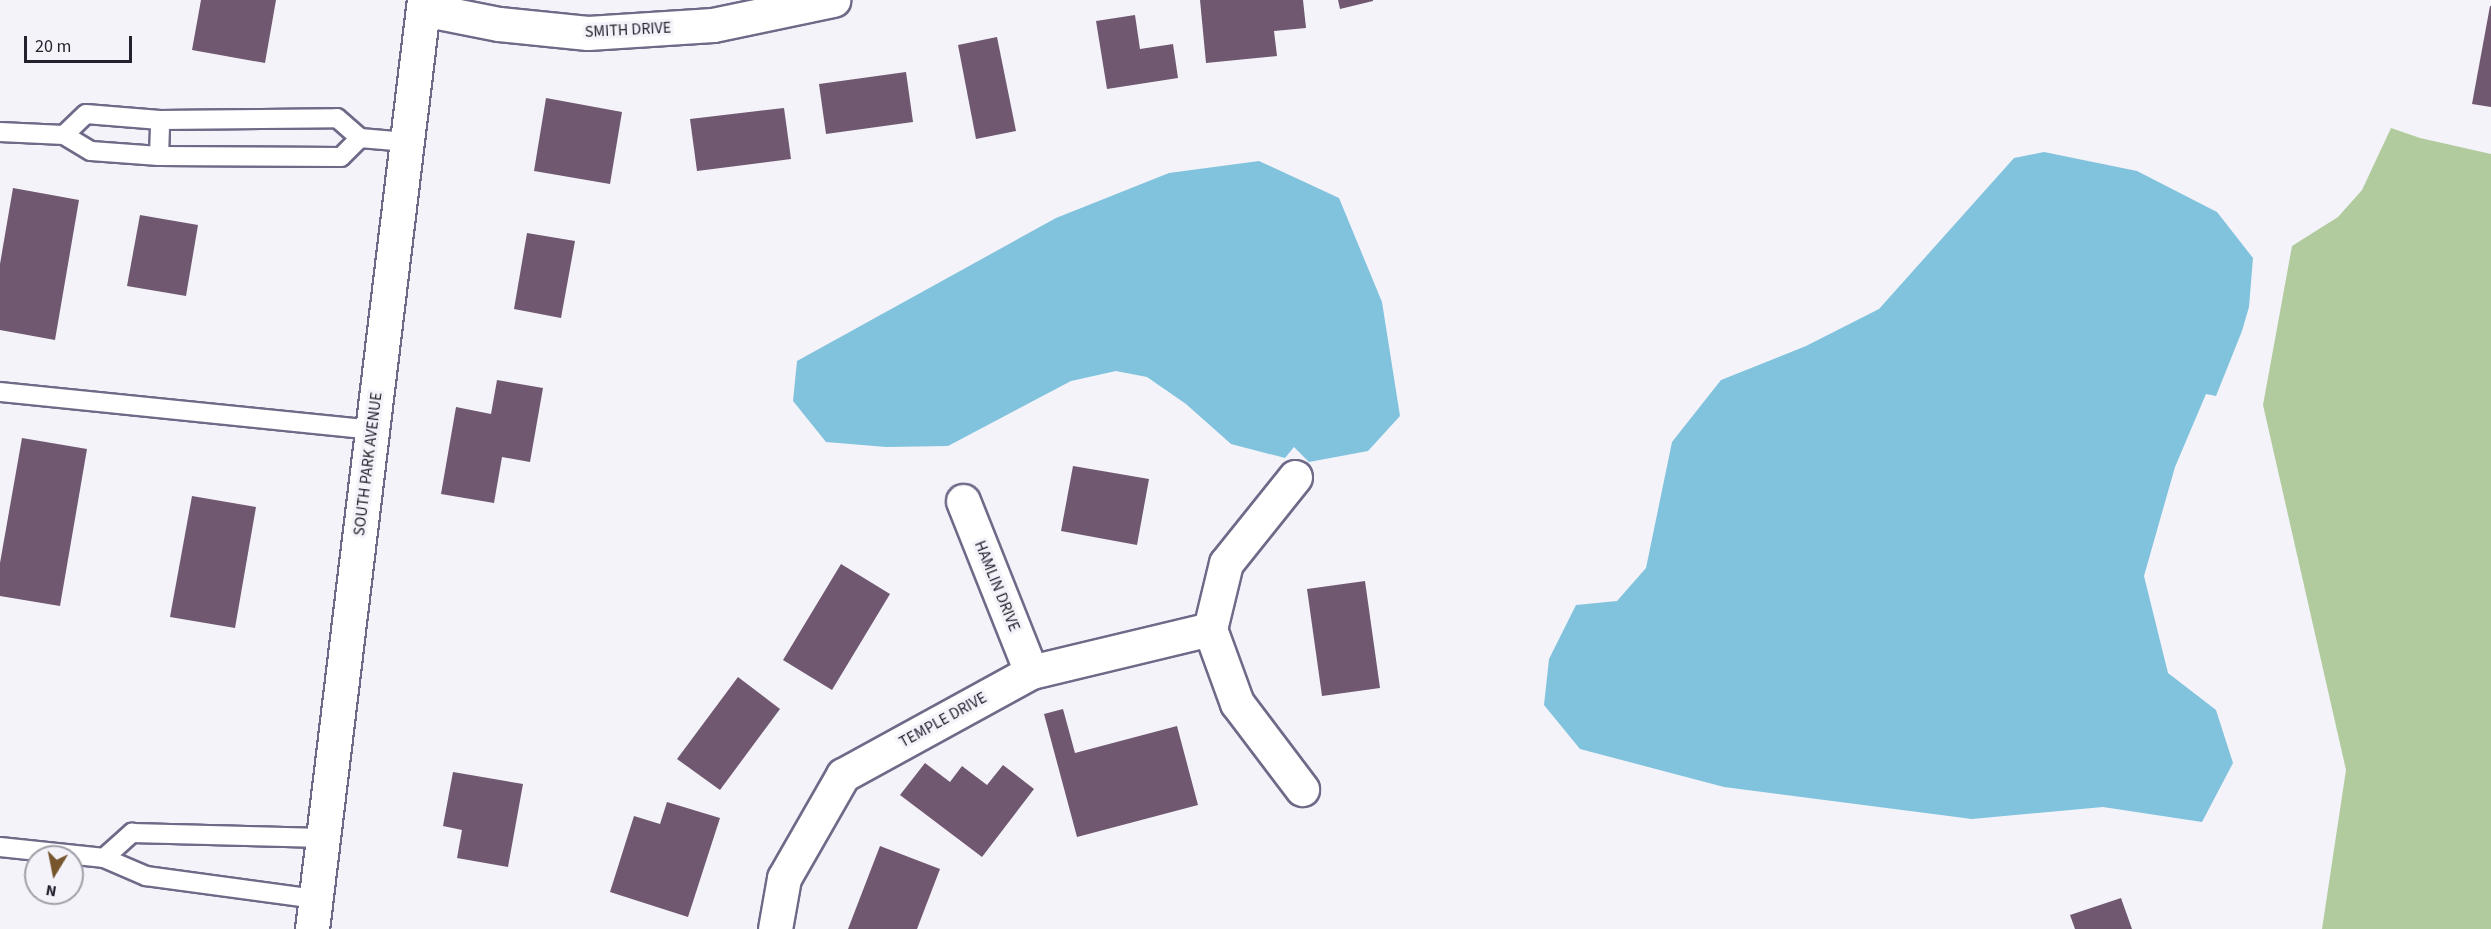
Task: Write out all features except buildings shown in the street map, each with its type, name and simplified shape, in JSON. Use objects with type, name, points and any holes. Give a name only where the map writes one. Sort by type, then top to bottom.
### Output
[{"type":"street","name":"SMITH DRIVE","points":[[423,4],[499,24],[588,33],[712,25],[833,0]]},
{"type":"street","name":"SOUTH PARK AVENUE","points":[[314,914],[423,4]]},
{"type":"street","points":[[1295,477],[1226,563],[1210,629],[1238,703],[1302,789]]},
{"type":"street","name":"HAMLIN DRIVE","points":[[963,501],[1031,672]]},
{"type":"street","name":"TEMPLE DRIVE","points":[[776,929],[784,878],[843,775],[1031,672],[1210,629]]},
{"type":"lane","points":[[64,135],[86,114],[160,120],[337,118],[360,138],[407,142]]},
{"type":"lane","points":[[159,156],[160,120]]},
{"type":"lane","points":[[0,132],[64,135],[91,151],[159,156],[341,158],[360,138]]},
{"type":"lane","points":[[0,392],[372,430]]},
{"type":"lane","points":[[104,858],[132,833],[323,838]]},
{"type":"lane","points":[[0,847],[104,858],[146,876],[314,914]]},
{"type":"green space","points":[[2391,128],[2420,138],[2491,154],[2491,929],[2322,929],[2346,770],[2263,405],[2292,246],[2338,217],[2362,190]]},
{"type":"water","points":[[2044,152],[2137,171],[2217,212],[2253,258],[2249,307],[2242,331],[2216,396],[2206,394],[2175,467],[2144,576],[2168,673],[2216,710],[2233,763],[2202,822],[2103,807],[1972,819],[1724,787],[1580,749],[1544,705],[1549,659],[1576,605],[1617,601],[1646,568],[1672,442],[1721,380],[1806,346],[1879,309],[2014,158]]},
{"type":"water","points":[[1259,161],[1339,198],[1382,302],[1400,416],[1368,451],[1309,462],[1294,447],[1285,458],[1231,444],[1186,404],[1147,377],[1116,371],[1071,381],[948,446],[886,447],[826,442],[793,401],[797,361],[1056,218],[1169,173]]}]
